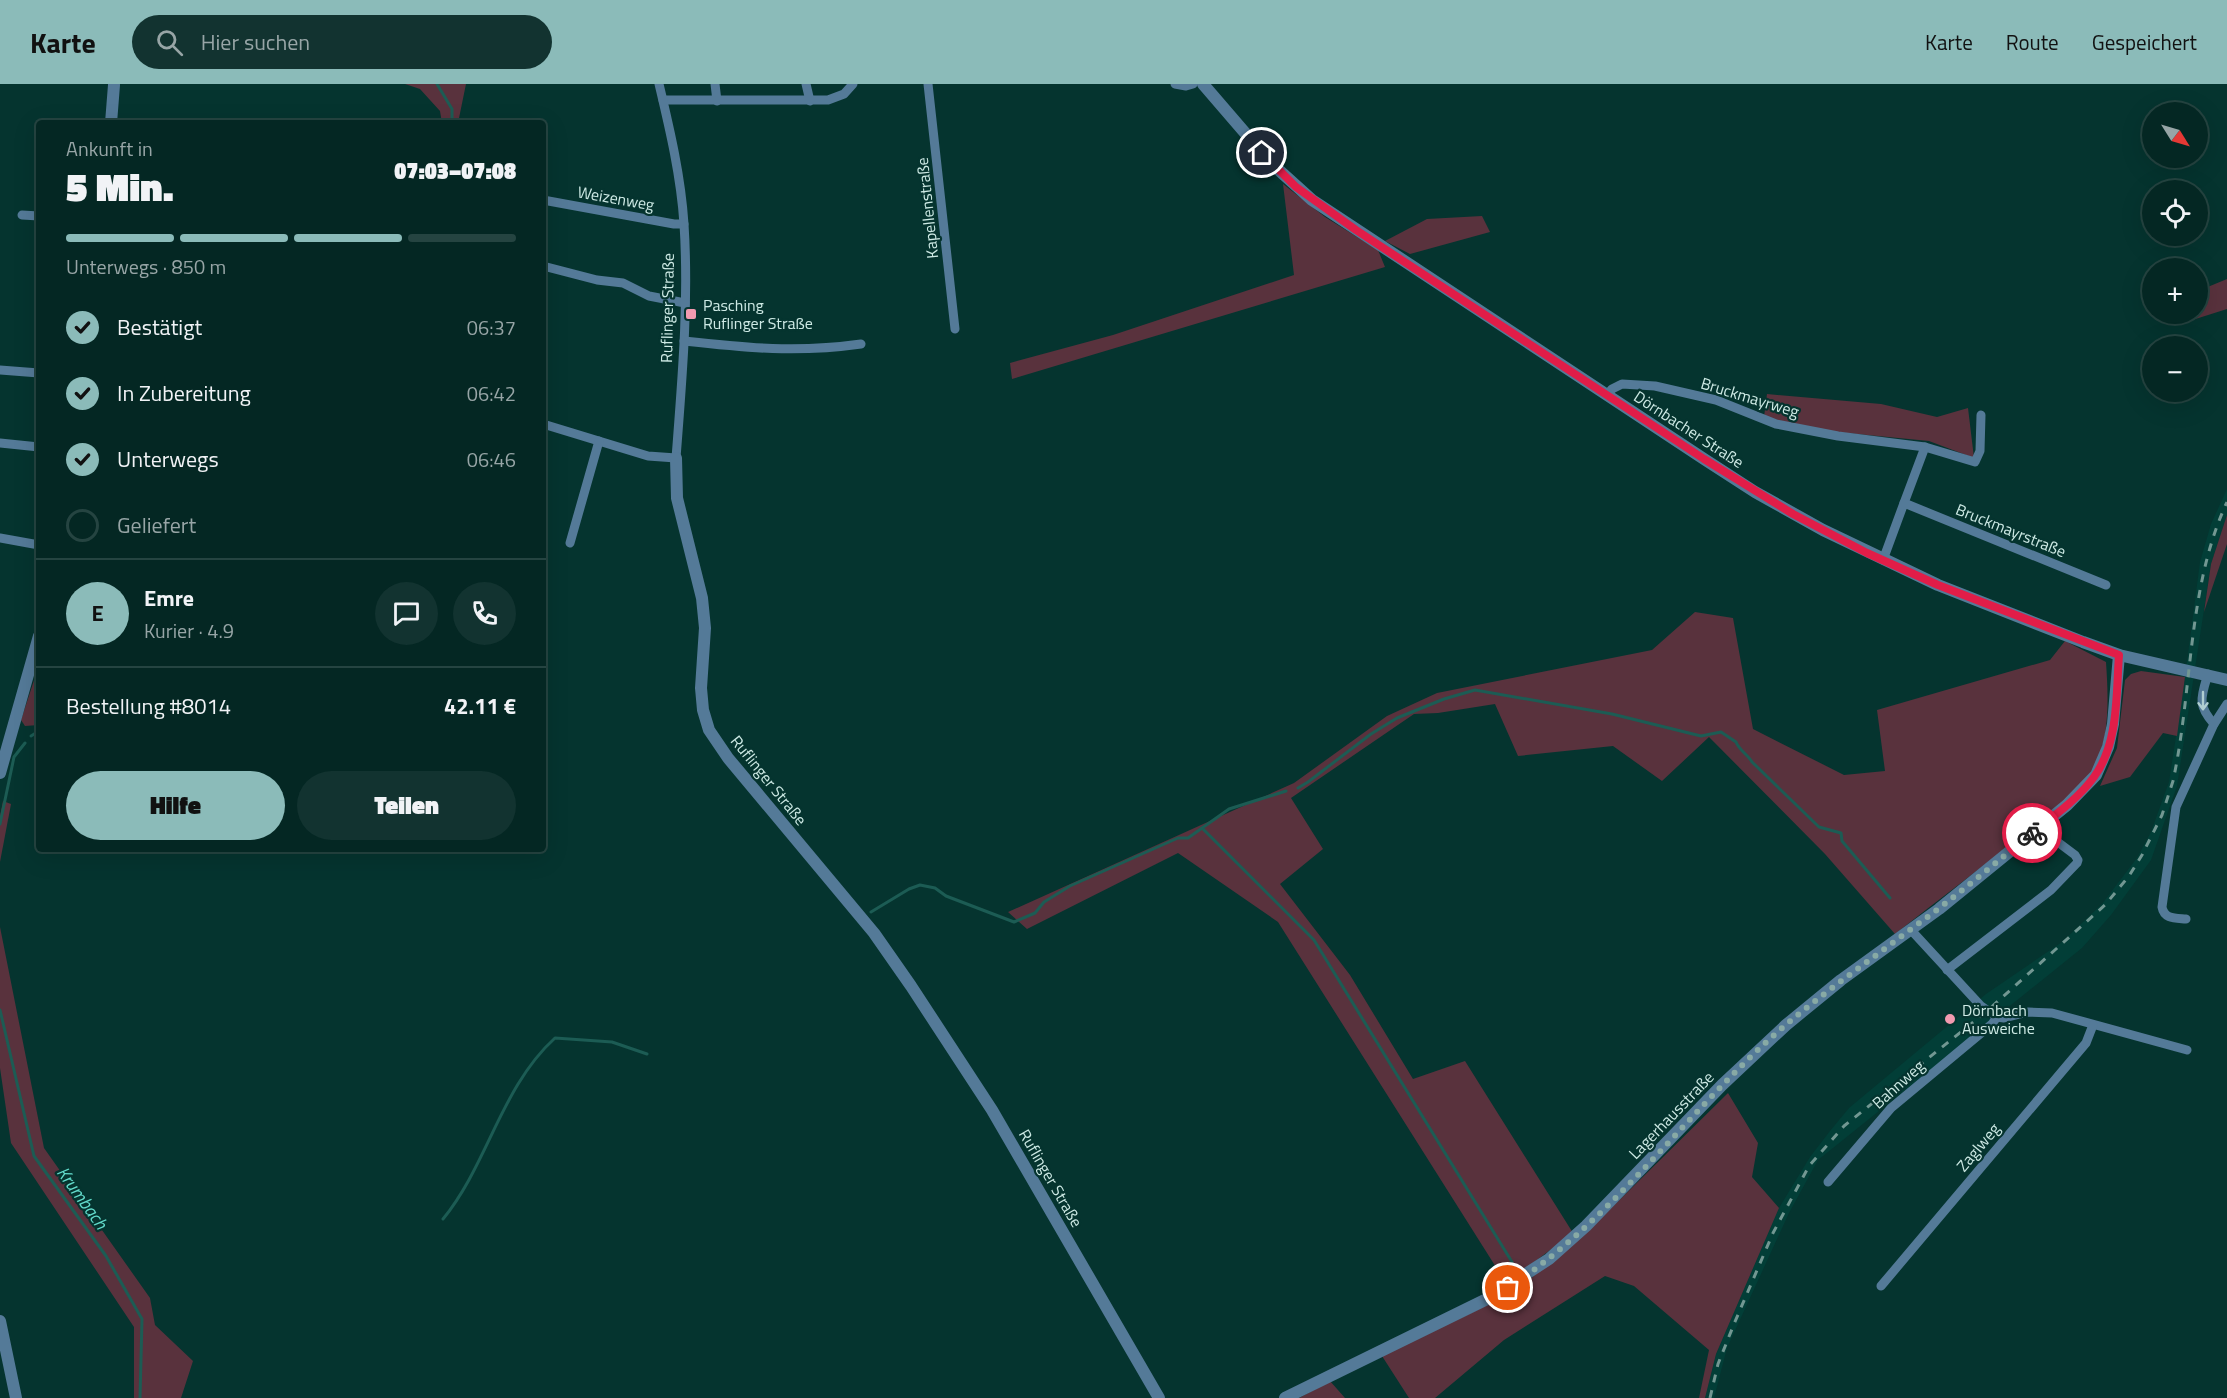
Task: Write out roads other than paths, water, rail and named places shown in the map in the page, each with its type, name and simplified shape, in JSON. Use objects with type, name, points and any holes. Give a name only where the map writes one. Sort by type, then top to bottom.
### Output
[{"type":"street","points":[[111,120],[115,84]]},
{"type":"street","name":"Ruflinger Straße","points":[[659,84],[679,183],[684,224],[684,341],[676,458],[676,498],[702,598],[705,628],[701,697],[709,730],[728,758],[874,933],[905,976],[992,1110],[1160,1398]]},
{"type":"street","points":[[715,84],[717,101]]},
{"type":"street","points":[[806,84],[810,101]]},
{"type":"street","points":[[663,100],[810,101],[835,98],[844,94],[853,84]]},
{"type":"street","name":"Kapellenstraße","points":[[928,84],[955,329]]},
{"type":"street","points":[[1175,84],[1186,86],[1193,84]]},
{"type":"street","name":"Dörnbacher Straße","points":[[1203,84],[1266,159],[1312,200],[1755,492],[1883,560],[1962,595],[2119,655],[2227,680]]},
{"type":"street","name":"Weizenweg","points":[[546,201],[684,224]]},
{"type":"street","points":[[22,214],[36,216]]},
{"type":"street","points":[[546,267],[597,280],[623,283],[649,296],[685,303]]},
{"type":"street","points":[[684,341],[777,350],[814,350],[861,344]]},
{"type":"street","points":[[0,370],[36,373]]},
{"type":"street","name":"Bruckmayrweg","points":[[1607,395],[1612,389],[1622,384],[1655,386],[1716,400],[1776,424],[1838,436],[1925,447]]},
{"type":"street","points":[[1883,560],[1925,447],[1975,462],[1980,451],[1981,415]]},
{"type":"street","points":[[546,425],[648,456],[676,458]]},
{"type":"street","points":[[570,543],[599,441]]},
{"type":"street","points":[[0,443],[36,447]]},
{"type":"street","name":"Bruckmayrstraße","points":[[1905,503],[2106,585]]},
{"type":"street","points":[[0,538],[36,544]]},
{"type":"street","points":[[0,773],[36,647]]},
{"type":"street","name":"Lagerhausstraße","points":[[1285,1398],[1489,1298],[1549,1259],[1604,1208],[1722,1085],[1769,1040],[1841,980],[1911,930],[2080,793],[2096,775],[2104,758],[2113,724],[2119,655]]},
{"type":"street","points":[[2208,674],[2202,693],[2202,707],[2204,713],[2214,724]]},
{"type":"street","points":[[2186,919],[2167,916],[2163,913],[2162,907],[2174,813],[2214,724],[2227,704]]},
{"type":"street","points":[[1947,970],[2051,890],[2077,863],[2075,855],[2039,828]]},
{"type":"street","points":[[1911,930],[1981,1006],[1997,1017],[2004,1018],[2040,1011],[2187,1050]]},
{"type":"street","name":"Bahnweg","points":[[1828,1182],[1891,1108],[1992,1024],[1997,1017]]},
{"type":"street","name":"Zaglweg","points":[[1881,1286],[2086,1043],[2093,1025]]},
{"type":"street","points":[[0,1321],[16,1398]]},
{"type":"waterway","name":"Krumbach","points":[[437,84],[452,109],[452,120]]},
{"type":"waterway","points":[[1298,788],[1371,734],[1397,718],[1444,699],[1475,690],[1612,714],[1701,736],[1721,732],[1736,742],[1752,762],[1819,827],[1841,833],[1842,841],[1890,898]]},
{"type":"waterway","name":"Krumbach","points":[[31,736],[36,733]]},
{"type":"waterway","name":"Krumbach","points":[[0,824],[14,757],[25,743]]},
{"type":"waterway","points":[[871,912],[909,889],[920,885],[935,888],[946,896],[1014,922],[1035,913],[1044,902],[1070,886],[1178,838],[1188,838],[1229,809],[1286,791]]},
{"type":"waterway","points":[[1202,828],[1314,940],[1512,1262]]},
{"type":"waterway","name":"Krumbach","points":[[0,1010],[34,1156],[106,1256],[142,1319],[140,1398]]},
{"type":"waterway","points":[[443,1219],[472,1174],[521,1079],[555,1038],[612,1042],[647,1054]]},
{"type":"railway","points":[[1710,1398],[1718,1364],[1734,1324],[1773,1233],[1809,1166],[1844,1126],[1987,1011],[2105,905],[2129,876],[2142,855],[2162,815],[2173,781],[2204,569],[2227,502]]},
{"type":"place","name":"Pasching Ruflinger Straße","points":[[691,314]]},
{"type":"place","name":"Dörnbach Ausweiche","points":[[1950,1019]]}]
